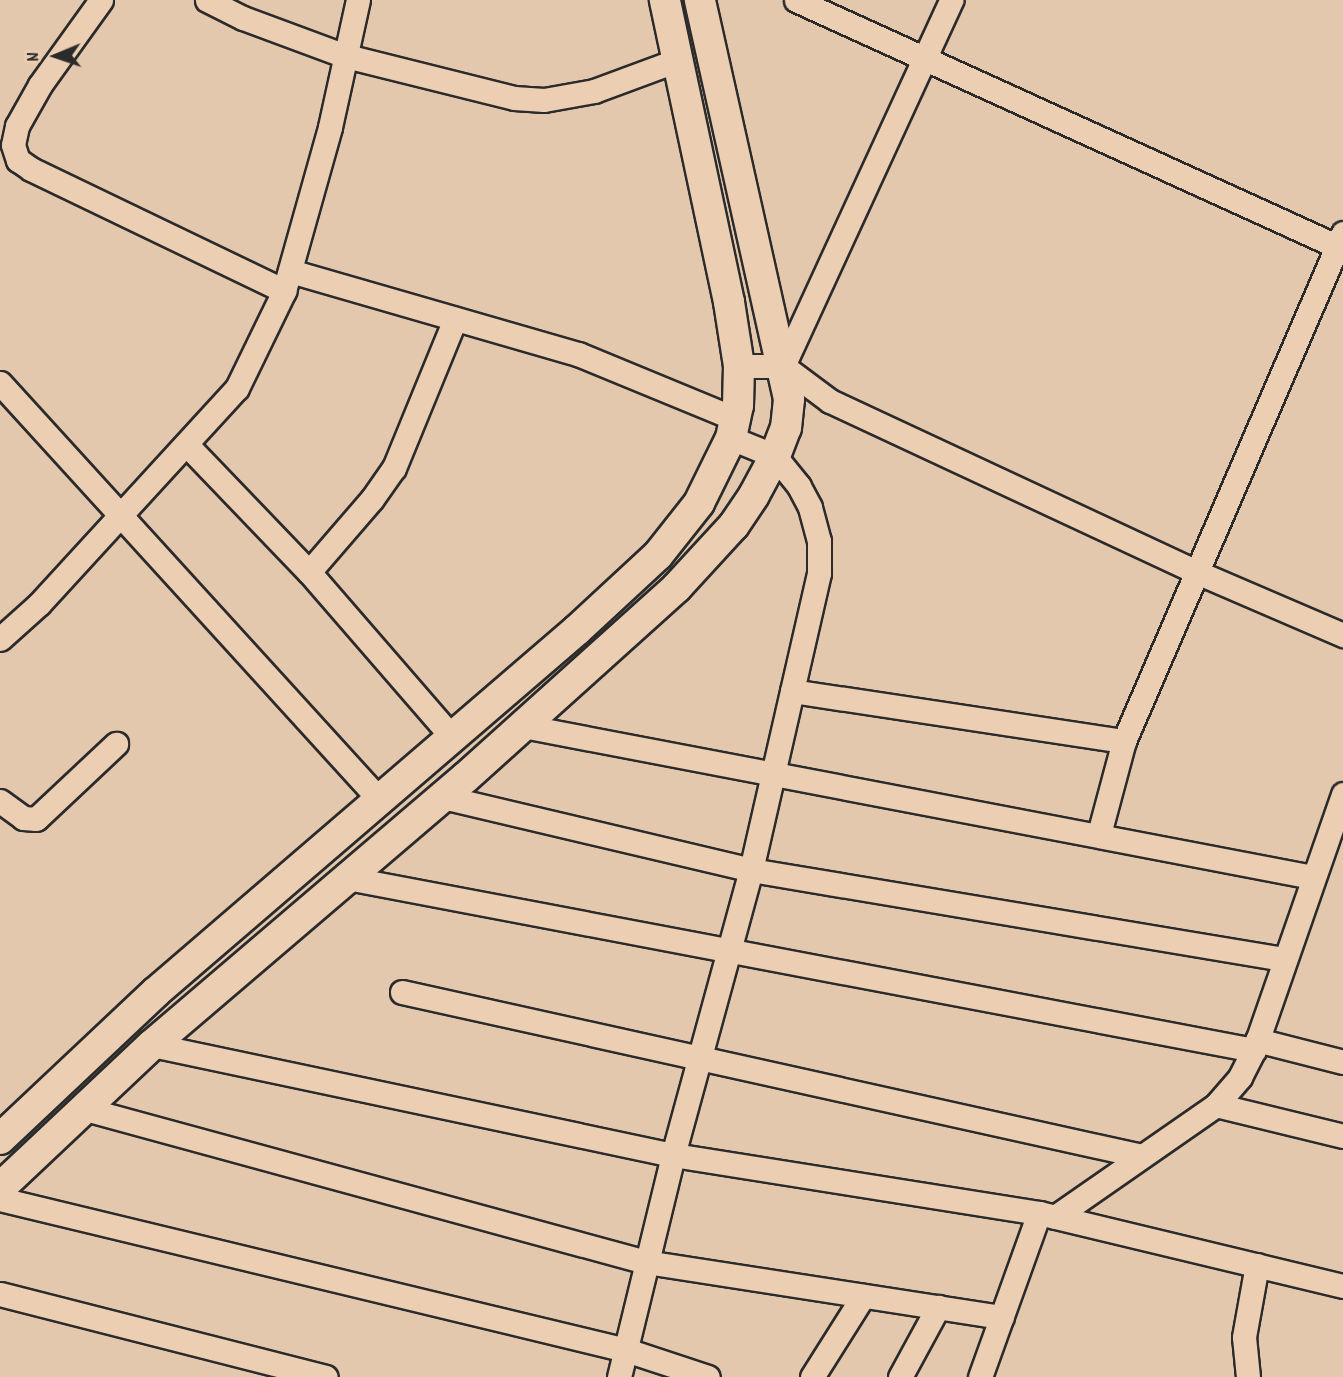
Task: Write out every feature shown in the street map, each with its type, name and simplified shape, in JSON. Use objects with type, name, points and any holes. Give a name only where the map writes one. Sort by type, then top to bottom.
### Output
[{"type":"street","points":[[101,0],[40,85],[17,126],[13,145],[18,160],[31,169],[287,281],[456,319],[579,354],[734,428],[775,456],[799,486],[810,507],[819,541],[819,573],[751,870],[673,1155],[620,1377]]},
{"type":"street","points":[[207,0],[243,18],[346,56],[514,99],[544,100],[594,91],[678,60]]},
{"type":"street","points":[[0,639],[39,604],[237,388],[287,281],[358,0]]},
{"type":"street","points":[[0,1139],[156,992],[577,630],[658,555],[699,503],[734,428],[739,366],[665,0]]},
{"type":"street","points":[[0,1188],[152,1045],[443,797],[685,578],[734,525],[775,456],[786,428],[789,399],[700,0]]},
{"type":"street","points":[[796,0],[1341,243],[1124,741],[1099,834]]},
{"type":"street","points":[[783,366],[951,0]]},
{"type":"street","points":[[309,572],[372,499],[394,467],[456,319]]},
{"type":"street","points":[[739,366],[783,366],[830,401],[1199,573],[1343,635]]},
{"type":"street","points":[[0,383],[380,800]]},
{"type":"street","points":[[187,445],[309,572],[453,738]]},
{"type":"street","points":[[792,691],[1124,741]]},
{"type":"street","points":[[523,726],[772,776],[1099,834],[1312,877]]},
{"type":"street","points":[[0,801],[23,818],[36,820],[116,744]]},
{"type":"street","points":[[981,1377],[1002,1317],[1047,1215],[1142,1156],[1216,1104],[1240,1077],[1256,1045],[1283,959],[1343,794]]},
{"type":"street","points":[[443,797],[751,870],[1283,959]]},
{"type":"street","points":[[347,878],[1343,1062]]},
{"type":"street","points":[[402,992],[1142,1156]]},
{"type":"street","points":[[152,1045],[673,1155],[1047,1215],[1343,1286]]},
{"type":"street","points":[[1216,1104],[1343,1136]]},
{"type":"street","points":[[85,1109],[646,1262],[1002,1317]]},
{"type":"street","points":[[0,1199],[626,1350],[708,1377]]},
{"type":"street","points":[[1248,1377],[1244,1337],[1257,1265]]},
{"type":"street","points":[[0,1294],[326,1377]]},
{"type":"street","points":[[812,1377],[863,1296]]},
{"type":"street","points":[[900,1377],[938,1307]]}]
